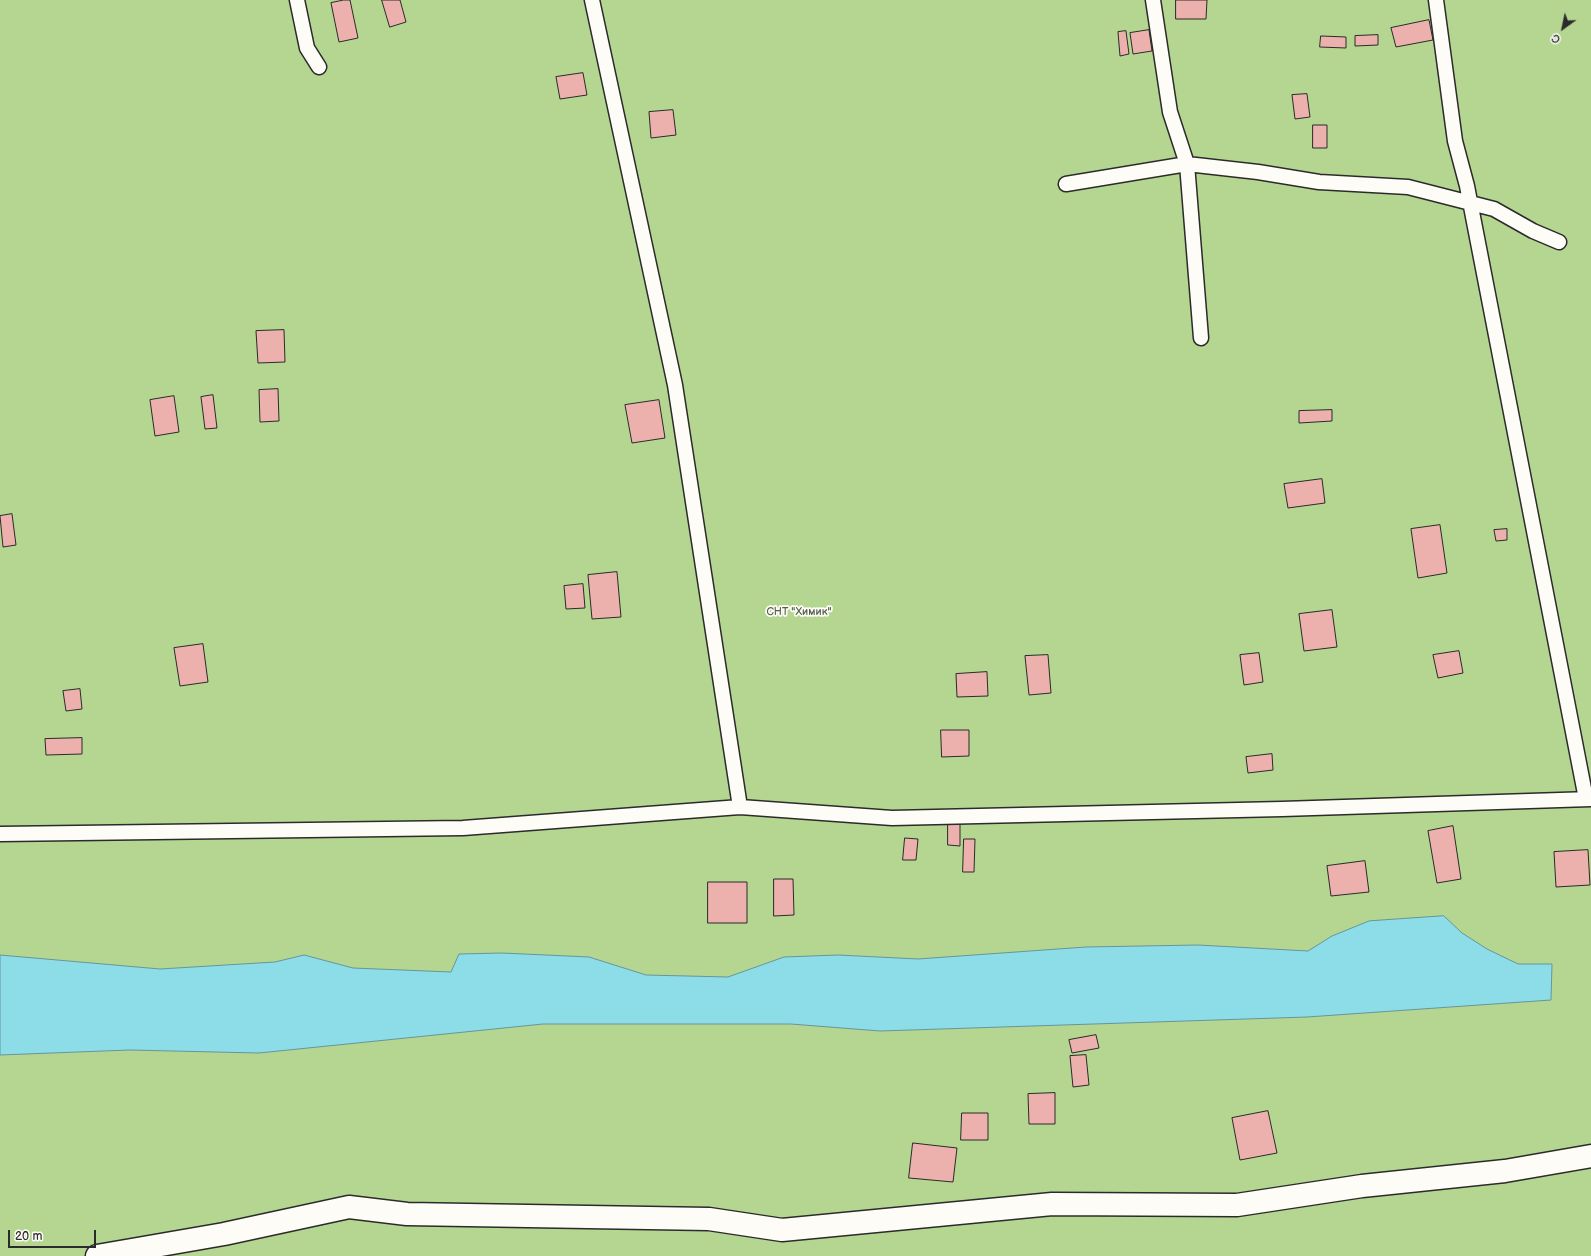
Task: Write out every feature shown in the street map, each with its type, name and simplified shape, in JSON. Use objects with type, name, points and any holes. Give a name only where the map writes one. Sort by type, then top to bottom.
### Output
[{"type":"street","points":[[97,1256],[224,1234],[349,1207],[407,1214],[709,1219],[782,1230],[1052,1204],[1237,1205],[1362,1186],[1505,1171],[1591,1156]]},
{"type":"lane","points":[[297,0],[306,48],[319,67]]},
{"type":"lane","points":[[592,0],[674,385],[740,807]]},
{"type":"lane","points":[[1153,0],[1170,112],[1186,164],[1201,338]]},
{"type":"lane","points":[[0,834],[463,828],[740,807],[892,818],[1282,809],[1588,799],[1470,204],[1455,140],[1436,0]]},
{"type":"lane","points":[[1066,184],[1186,164],[1258,172],[1319,182],[1408,187],[1494,209],[1534,231],[1559,242]]},
{"type":"green space","name":"СНТ \"Химик\"","points":[[0,0],[1591,0],[1591,1256],[0,1256]]},
{"type":"water","points":[[1444,916],[1462,933],[1487,949],[1518,964],[1552,964],[1551,1000],[1307,1017],[880,1031],[791,1024],[543,1024],[259,1053],[129,1050],[0,1055],[0,955],[160,969],[275,962],[304,955],[353,968],[451,972],[459,954],[502,953],[589,957],[646,975],[728,977],[784,957],[838,955],[918,959],[1086,947],[1198,945],[1308,951],[1332,936],[1369,921]]},
{"type":"building","points":[[350,0],[358,38],[339,42],[331,3]]},
{"type":"building","points":[[382,0],[400,0],[406,22],[390,27]]},
{"type":"building","points":[[1176,0],[1207,0],[1206,19],[1176,19]]},
{"type":"building","points":[[1429,20],[1433,40],[1396,47],[1391,28]]},
{"type":"building","points":[[1149,30],[1152,51],[1133,54],[1130,33]]},
{"type":"building","points":[[1126,31],[1129,54],[1120,56],[1118,32]]},
{"type":"building","points":[[1378,35],[1378,45],[1355,46],[1355,36]]},
{"type":"building","points":[[1321,36],[1346,37],[1346,48],[1320,47]]},
{"type":"building","points":[[583,73],[587,95],[560,99],[556,77]]},
{"type":"building","points":[[1307,94],[1310,117],[1295,119],[1292,95]]},
{"type":"building","points":[[673,110],[676,135],[651,138],[649,112]]},
{"type":"building","points":[[1313,125],[1327,125],[1327,148],[1313,148]]},
{"type":"building","points":[[284,330],[285,362],[258,363],[256,331]]},
{"type":"building","points":[[278,389],[279,421],[260,422],[259,390]]},
{"type":"building","points":[[213,395],[217,428],[205,429],[201,397]]},
{"type":"building","points":[[174,396],[179,432],[155,436],[150,400]]},
{"type":"building","points":[[659,400],[665,438],[632,443],[625,405]]},
{"type":"building","points":[[1332,410],[1332,421],[1299,423],[1299,411]]},
{"type":"building","points":[[1322,479],[1325,503],[1288,508],[1284,484]]},
{"type":"building","points":[[12,514],[16,545],[3,547],[0,516]]},
{"type":"building","points":[[1440,525],[1447,573],[1418,578],[1411,529]]},
{"type":"building","points":[[1507,529],[1507,540],[1496,541],[1494,530]]},
{"type":"building","points":[[617,572],[621,617],[592,619],[588,575]]},
{"type":"building","points":[[583,584],[585,608],[566,609],[564,586]]},
{"type":"building","points":[[1332,610],[1337,647],[1304,651],[1299,614]]},
{"type":"building","points":[[203,644],[208,682],[180,686],[174,648]]},
{"type":"building","points":[[1459,651],[1463,673],[1438,678],[1433,655]]},
{"type":"building","points":[[1259,653],[1263,682],[1244,685],[1240,655]]},
{"type":"building","points":[[1048,655],[1051,693],[1029,695],[1025,656]]},
{"type":"building","points":[[987,672],[988,696],[957,697],[956,674]]},
{"type":"building","points":[[80,689],[82,709],[66,711],[63,691]]},
{"type":"building","points":[[941,730],[969,730],[969,756],[942,757]]},
{"type":"building","points":[[82,738],[82,754],[46,755],[45,739]]},
{"type":"building","points":[[1272,754],[1273,770],[1248,773],[1246,757]]},
{"type":"building","points":[[948,819],[960,819],[960,846],[948,845]]},
{"type":"building","points":[[1453,826],[1461,879],[1437,883],[1428,831]]},
{"type":"building","points":[[905,838],[918,839],[916,860],[903,860]]},
{"type":"building","points":[[964,839],[975,839],[974,872],[963,872]]},
{"type":"building","points":[[1588,850],[1590,885],[1556,887],[1554,852]]},
{"type":"building","points":[[1365,861],[1369,892],[1331,896],[1327,866]]},
{"type":"building","points":[[774,879],[793,879],[794,915],[774,916]]},
{"type":"building","points":[[708,882],[747,882],[747,923],[708,923]]},
{"type":"building","points":[[1096,1035],[1099,1048],[1072,1053],[1069,1040]]},
{"type":"building","points":[[1086,1055],[1089,1085],[1073,1087],[1070,1056]]},
{"type":"building","points":[[1055,1093],[1055,1124],[1029,1124],[1028,1094]]},
{"type":"building","points":[[1268,1111],[1277,1153],[1240,1160],[1232,1118]]},
{"type":"building","points":[[962,1113],[988,1113],[988,1140],[961,1140]]},
{"type":"building","points":[[913,1143],[957,1148],[953,1182],[909,1178]]}]
